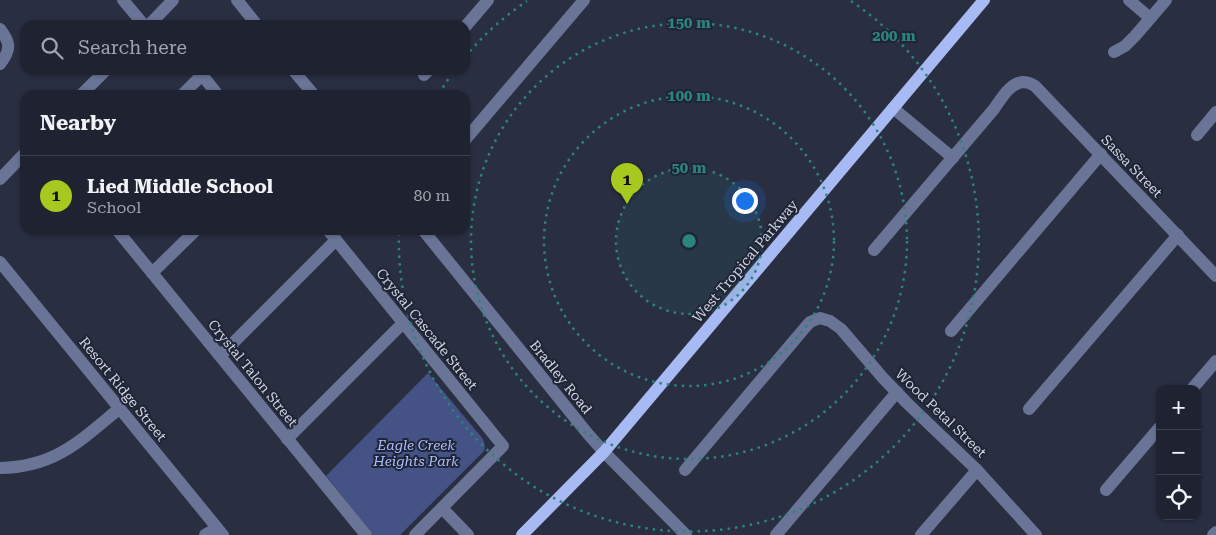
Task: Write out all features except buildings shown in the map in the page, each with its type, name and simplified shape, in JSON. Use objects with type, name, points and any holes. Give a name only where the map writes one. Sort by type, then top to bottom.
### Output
[{"type":"main road","name":"West Tropical Parkway","points":[[522,535],[604,452],[984,0]]},
{"type":"street","points":[[123,0],[140,20]]},
{"type":"street","points":[[154,20],[173,0]]},
{"type":"street","points":[[237,0],[253,20]]},
{"type":"street","points":[[470,21],[488,0]]},
{"type":"street","points":[[470,134],[584,0]]},
{"type":"street","points":[[1129,0],[1150,18]]},
{"type":"street","points":[[1114,52],[1125,46],[1135,36],[1166,0]]},
{"type":"street","points":[[0,29],[7,37],[9,46],[7,56],[0,64]]},
{"type":"street","points":[[86,90],[101,75]]},
{"type":"street","points":[[187,90],[202,75],[214,90]]},
{"type":"street","points":[[298,75],[310,90]]},
{"type":"street","name":"Sassa Street","points":[[953,158],[1014,85],[1024,82],[1035,86],[1216,276]]},
{"type":"street","points":[[874,250],[953,158],[893,108]]},
{"type":"street","points":[[1196,136],[1216,112]]},
{"type":"street","points":[[951,331],[1101,154]]},
{"type":"street","points":[[0,179],[20,158]]},
{"type":"street","name":"Crystal Talon Street","points":[[121,235],[366,535]]},
{"type":"street","points":[[152,273],[191,235]]},
{"type":"street","points":[[220,356],[332,235]]},
{"type":"street","name":"Crystal Cascade Street","points":[[332,235],[503,446],[442,508]]},
{"type":"street","name":"Bradley Road","points":[[427,235],[588,434],[686,535]]},
{"type":"street","points":[[1029,409],[1178,236]]},
{"type":"street","name":"Resort Ridge Street","points":[[0,262],[220,531]]},
{"type":"street","name":"Wood Petal Street","points":[[686,470],[810,322],[820,318],[841,329],[897,392],[977,470],[1036,535]]},
{"type":"street","points":[[287,439],[403,323]]},
{"type":"street","points":[[1195,385],[1216,361]]},
{"type":"street","points":[[776,535],[897,392]]},
{"type":"street","points":[[0,468],[16,468],[35,464],[55,456],[74,445],[120,408]]},
{"type":"street","points":[[1106,490],[1157,430]]},
{"type":"street","points":[[921,535],[977,470]]},
{"type":"street","points":[[415,535],[442,508],[468,535]]},
{"type":"street","points":[[205,535],[220,531]]},
{"type":"street","points":[[1213,535],[1216,532]]},
{"type":"green space","name":"Eagle Creek Heights Park","points":[[428,373],[483,439],[484,451],[400,535],[373,535],[326,476]]},
{"type":"place","name":"Lied Middle School","points":[[627,204]]}]
